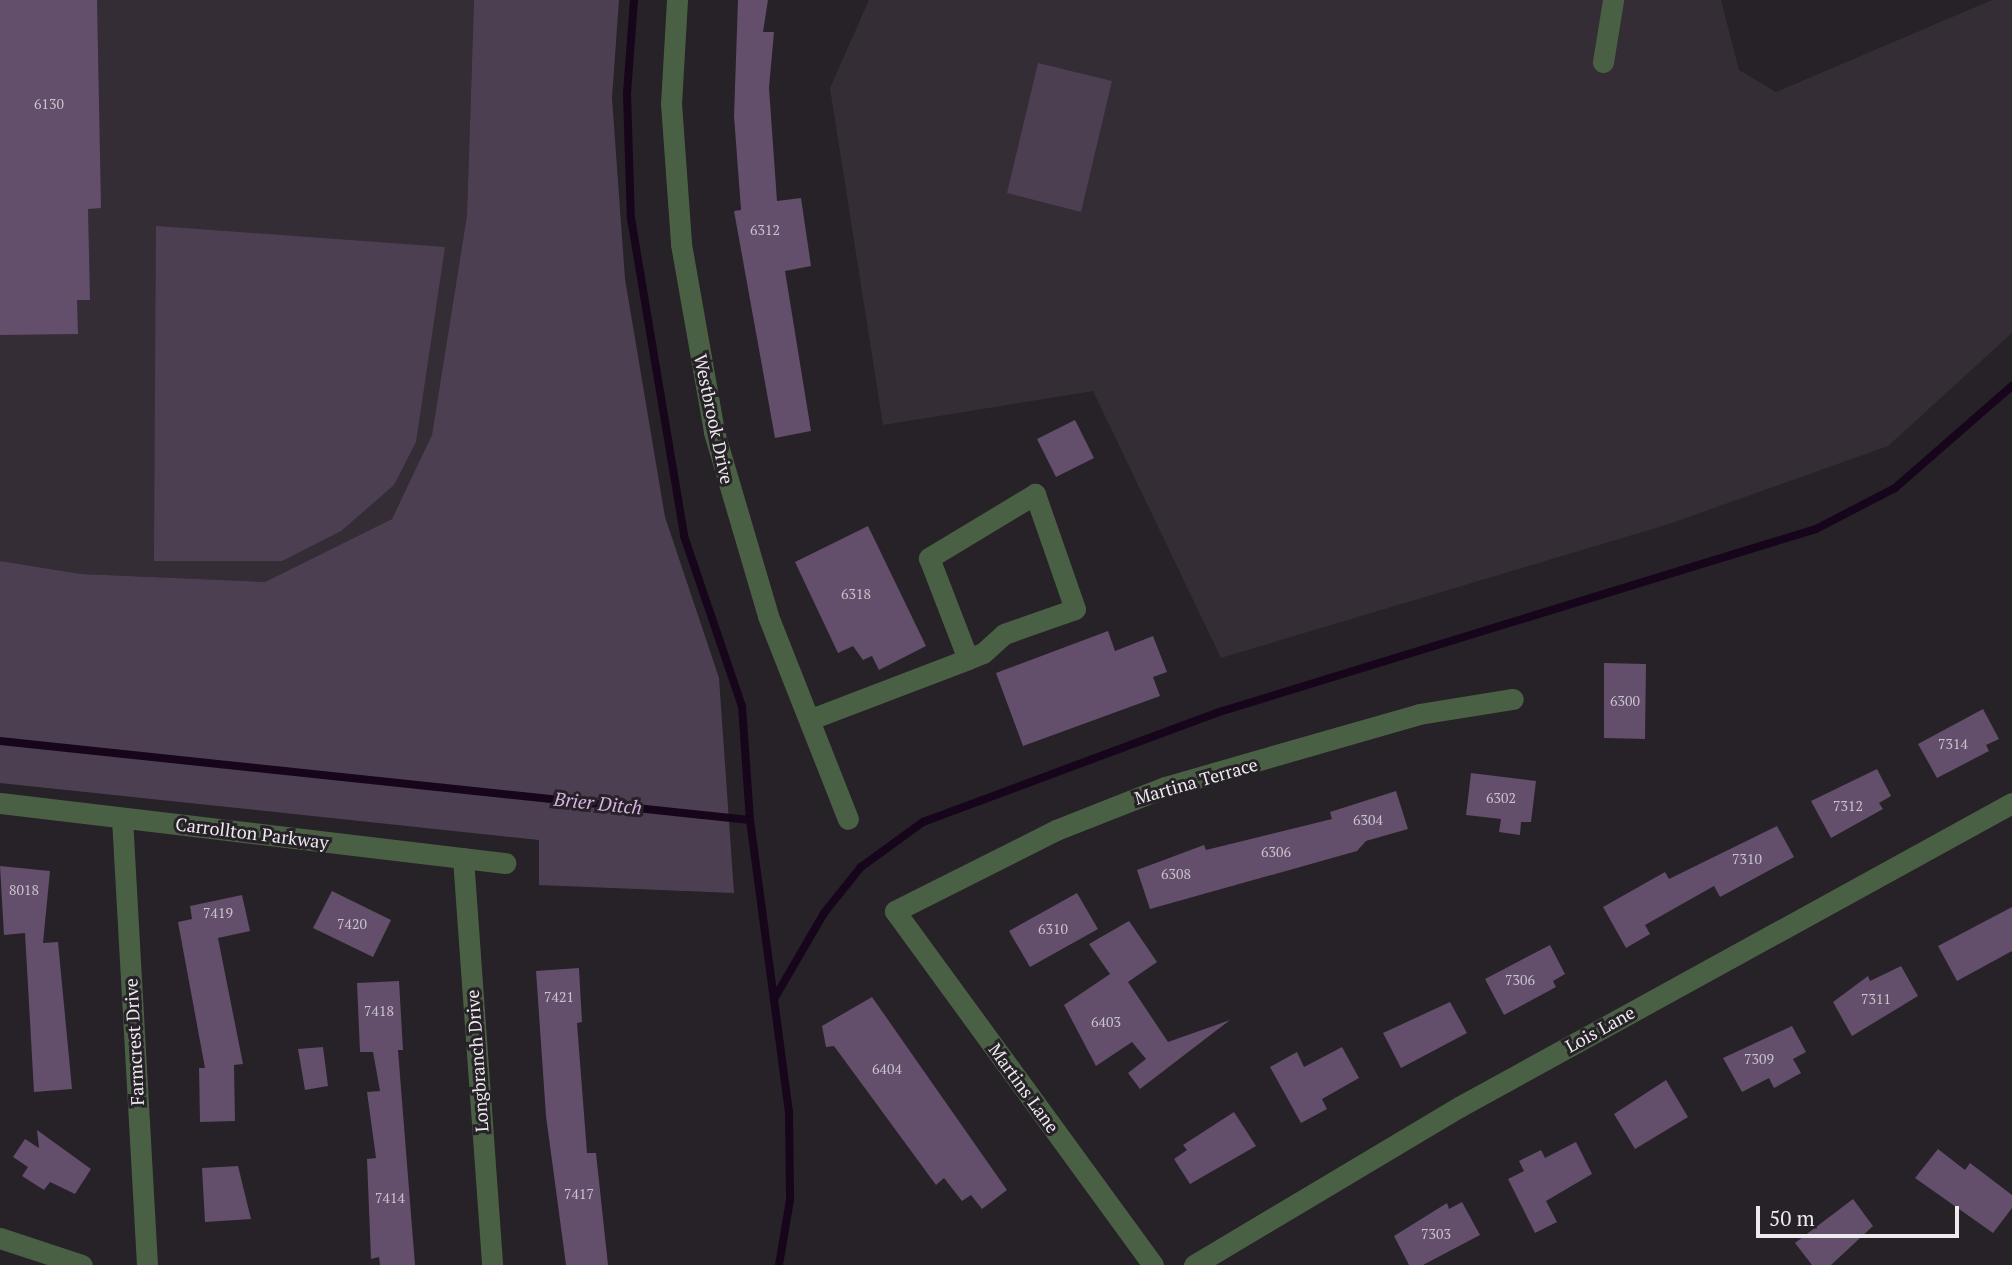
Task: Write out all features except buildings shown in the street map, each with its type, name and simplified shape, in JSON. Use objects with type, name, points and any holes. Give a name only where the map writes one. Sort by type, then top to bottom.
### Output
[{"type":"street","name":"Westbrook Drive","points":[[677,0],[671,103],[678,217],[714,432],[768,615],[848,819]]},
{"type":"street","points":[[1602,62],[1613,0]]},
{"type":"street","points":[[811,719],[968,659],[1004,634],[1075,609],[1035,494],[929,558],[968,659]]},
{"type":"street","name":"Martina Terrace","points":[[895,911],[1056,830],[1165,787],[1419,715],[1513,699]]},
{"type":"street","name":"Carrollton Parkway","points":[[0,803],[505,863]]},
{"type":"street","name":"Lois Lane","points":[[1194,1265],[1459,1107],[2012,803]]},
{"type":"street","name":"Farmcrest Drive","points":[[122,818],[147,1265]]},
{"type":"street","name":"Longbranch Drive","points":[[463,858],[492,1265]]},
{"type":"street","name":"Martins Lane","points":[[895,911],[1153,1265]]},
{"type":"street","points":[[0,1238],[82,1265]]},
{"type":"shaded area","points":[[0,0],[474,0],[467,215],[432,436],[392,519],[265,582],[81,574],[0,561]]},
{"type":"shaded area","points":[[474,0],[619,0],[612,98],[625,279],[665,517],[719,678],[734,893],[539,885],[539,840],[0,783],[0,561],[81,574],[265,582],[392,519],[432,435],[467,215]]},
{"type":"shaded area","points":[[869,0],[1721,0],[1739,70],[1776,92],[1992,0],[2012,0],[2012,333],[1888,446],[1669,524],[1221,658],[1093,391],[883,425],[830,88]]},
{"type":"shaded area","points":[[1038,63],[1112,81],[1081,212],[1007,193]]},
{"type":"shaded area","points":[[156,226],[445,247],[416,442],[394,485],[341,531],[282,561],[154,561]]},
{"type":"waterway","points":[[634,0],[627,94],[631,218],[684,536],[742,706],[750,820]]},
{"type":"waterway","points":[[774,999],[824,913],[861,867],[923,822],[1216,713],[1816,529],[1895,488],[2012,386]]},
{"type":"waterway","name":"Brier Ditch","points":[[0,741],[750,820],[789,1112],[790,1200],[779,1265]]}]
